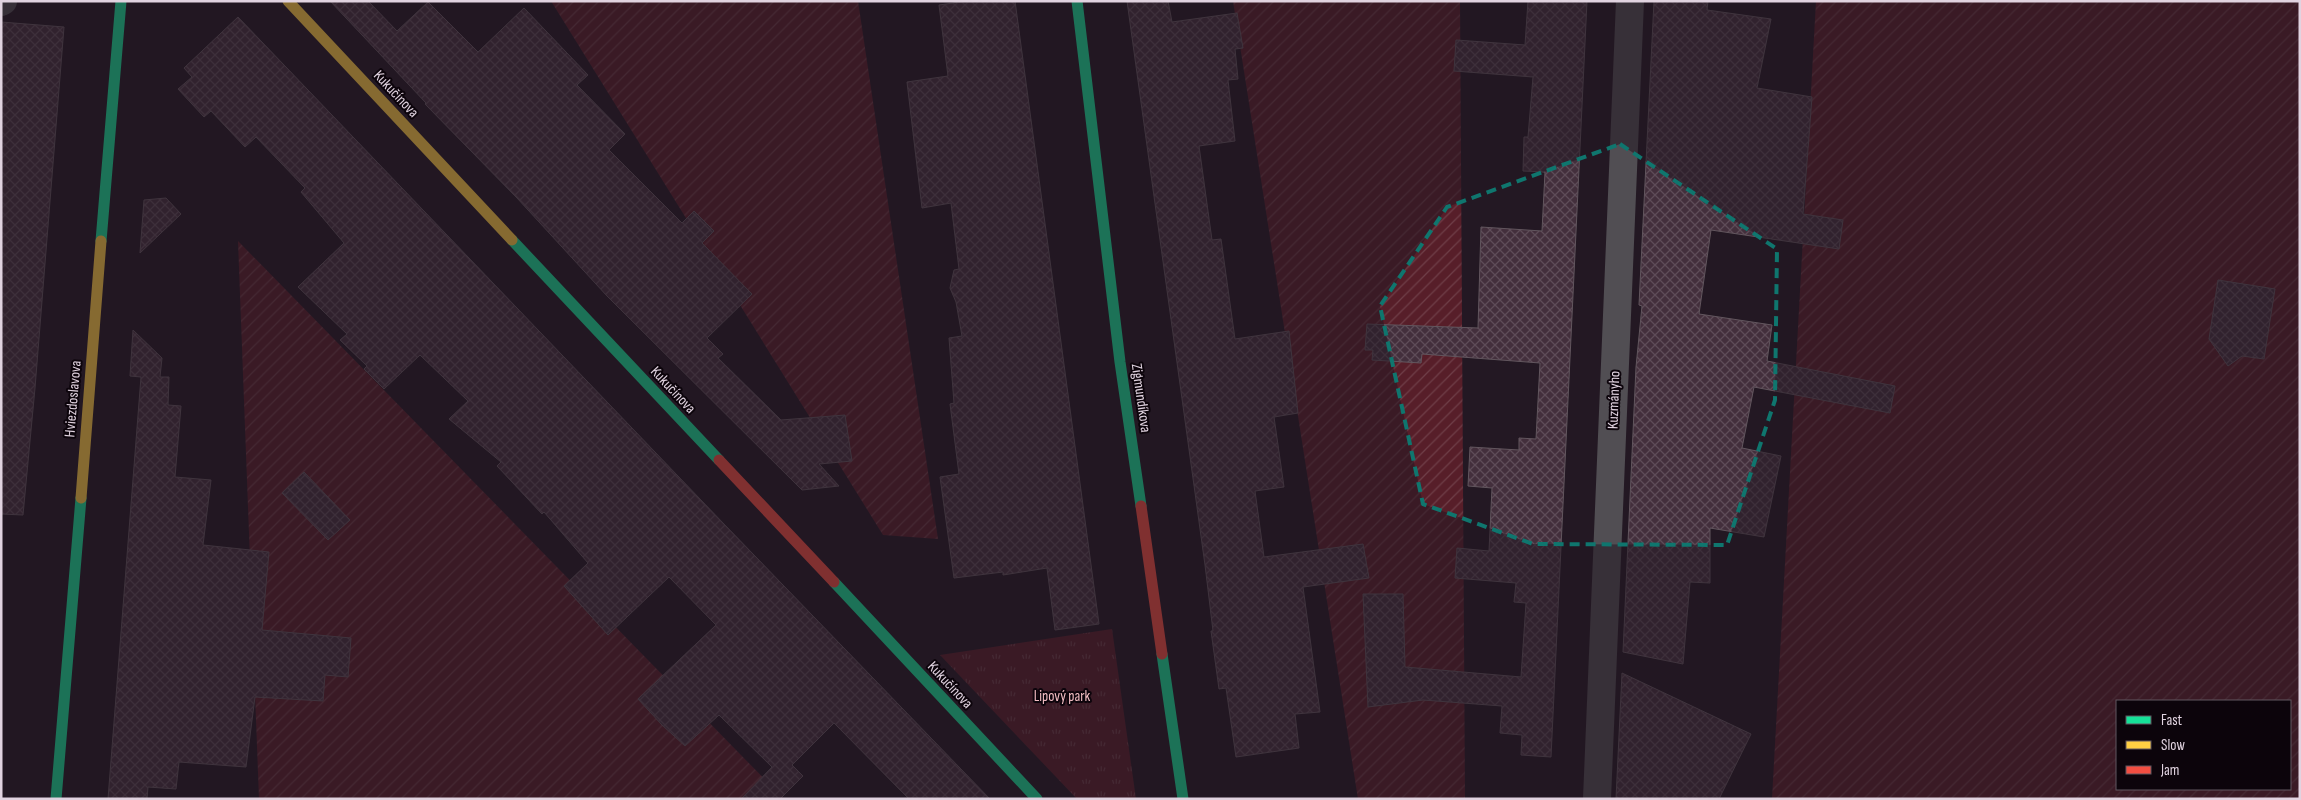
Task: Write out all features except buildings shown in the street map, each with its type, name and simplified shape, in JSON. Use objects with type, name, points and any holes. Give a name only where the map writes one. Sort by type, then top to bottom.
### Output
[{"type":"street","name":"Hviezdoslavova","points":[[56,799],[121,1]]},
{"type":"street","name":"Kukučínova","points":[[288,1],[1037,799]]},
{"type":"street","name":"Zigmundíkova","points":[[1077,1],[1120,362],[1183,799]]},
{"type":"street","name":"Kuzmányho","points":[[1597,799],[1630,1]]},
{"type":"highlighted area","points":[[1620,144],[1777,249],[1775,400],[1727,545],[1533,544],[1423,504],[1380,306],[1447,207]]},
{"type":"green space","points":[[551,1],[858,1],[938,539],[883,535]]},
{"type":"green space","points":[[1233,1],[1460,1],[1465,799],[1358,799]]},
{"type":"green space","points":[[1816,1],[2300,1],[2300,799],[1772,799]]},
{"type":"green space","points":[[238,241],[784,799],[259,799]]},
{"type":"green space","name":"Lipový park","points":[[1112,629],[1136,799],[1077,799],[940,655]]},
{"type":"traffic: fast","points":[[101,241],[121,1]]},
{"type":"traffic: fast","points":[[1077,1],[1120,362],[1141,506]]},
{"type":"traffic: fast","points":[[512,240],[719,460]]},
{"type":"traffic: fast","points":[[56,799],[81,498]]},
{"type":"traffic: fast","points":[[834,582],[1037,799]]},
{"type":"traffic: fast","points":[[1162,654],[1183,799]]},
{"type":"traffic: slow","points":[[288,1],[512,240]]},
{"type":"traffic: slow","points":[[81,498],[101,241]]},
{"type":"traffic: jam","points":[[719,460],[834,582]]},
{"type":"traffic: jam","points":[[1141,506],[1162,654]]}]
